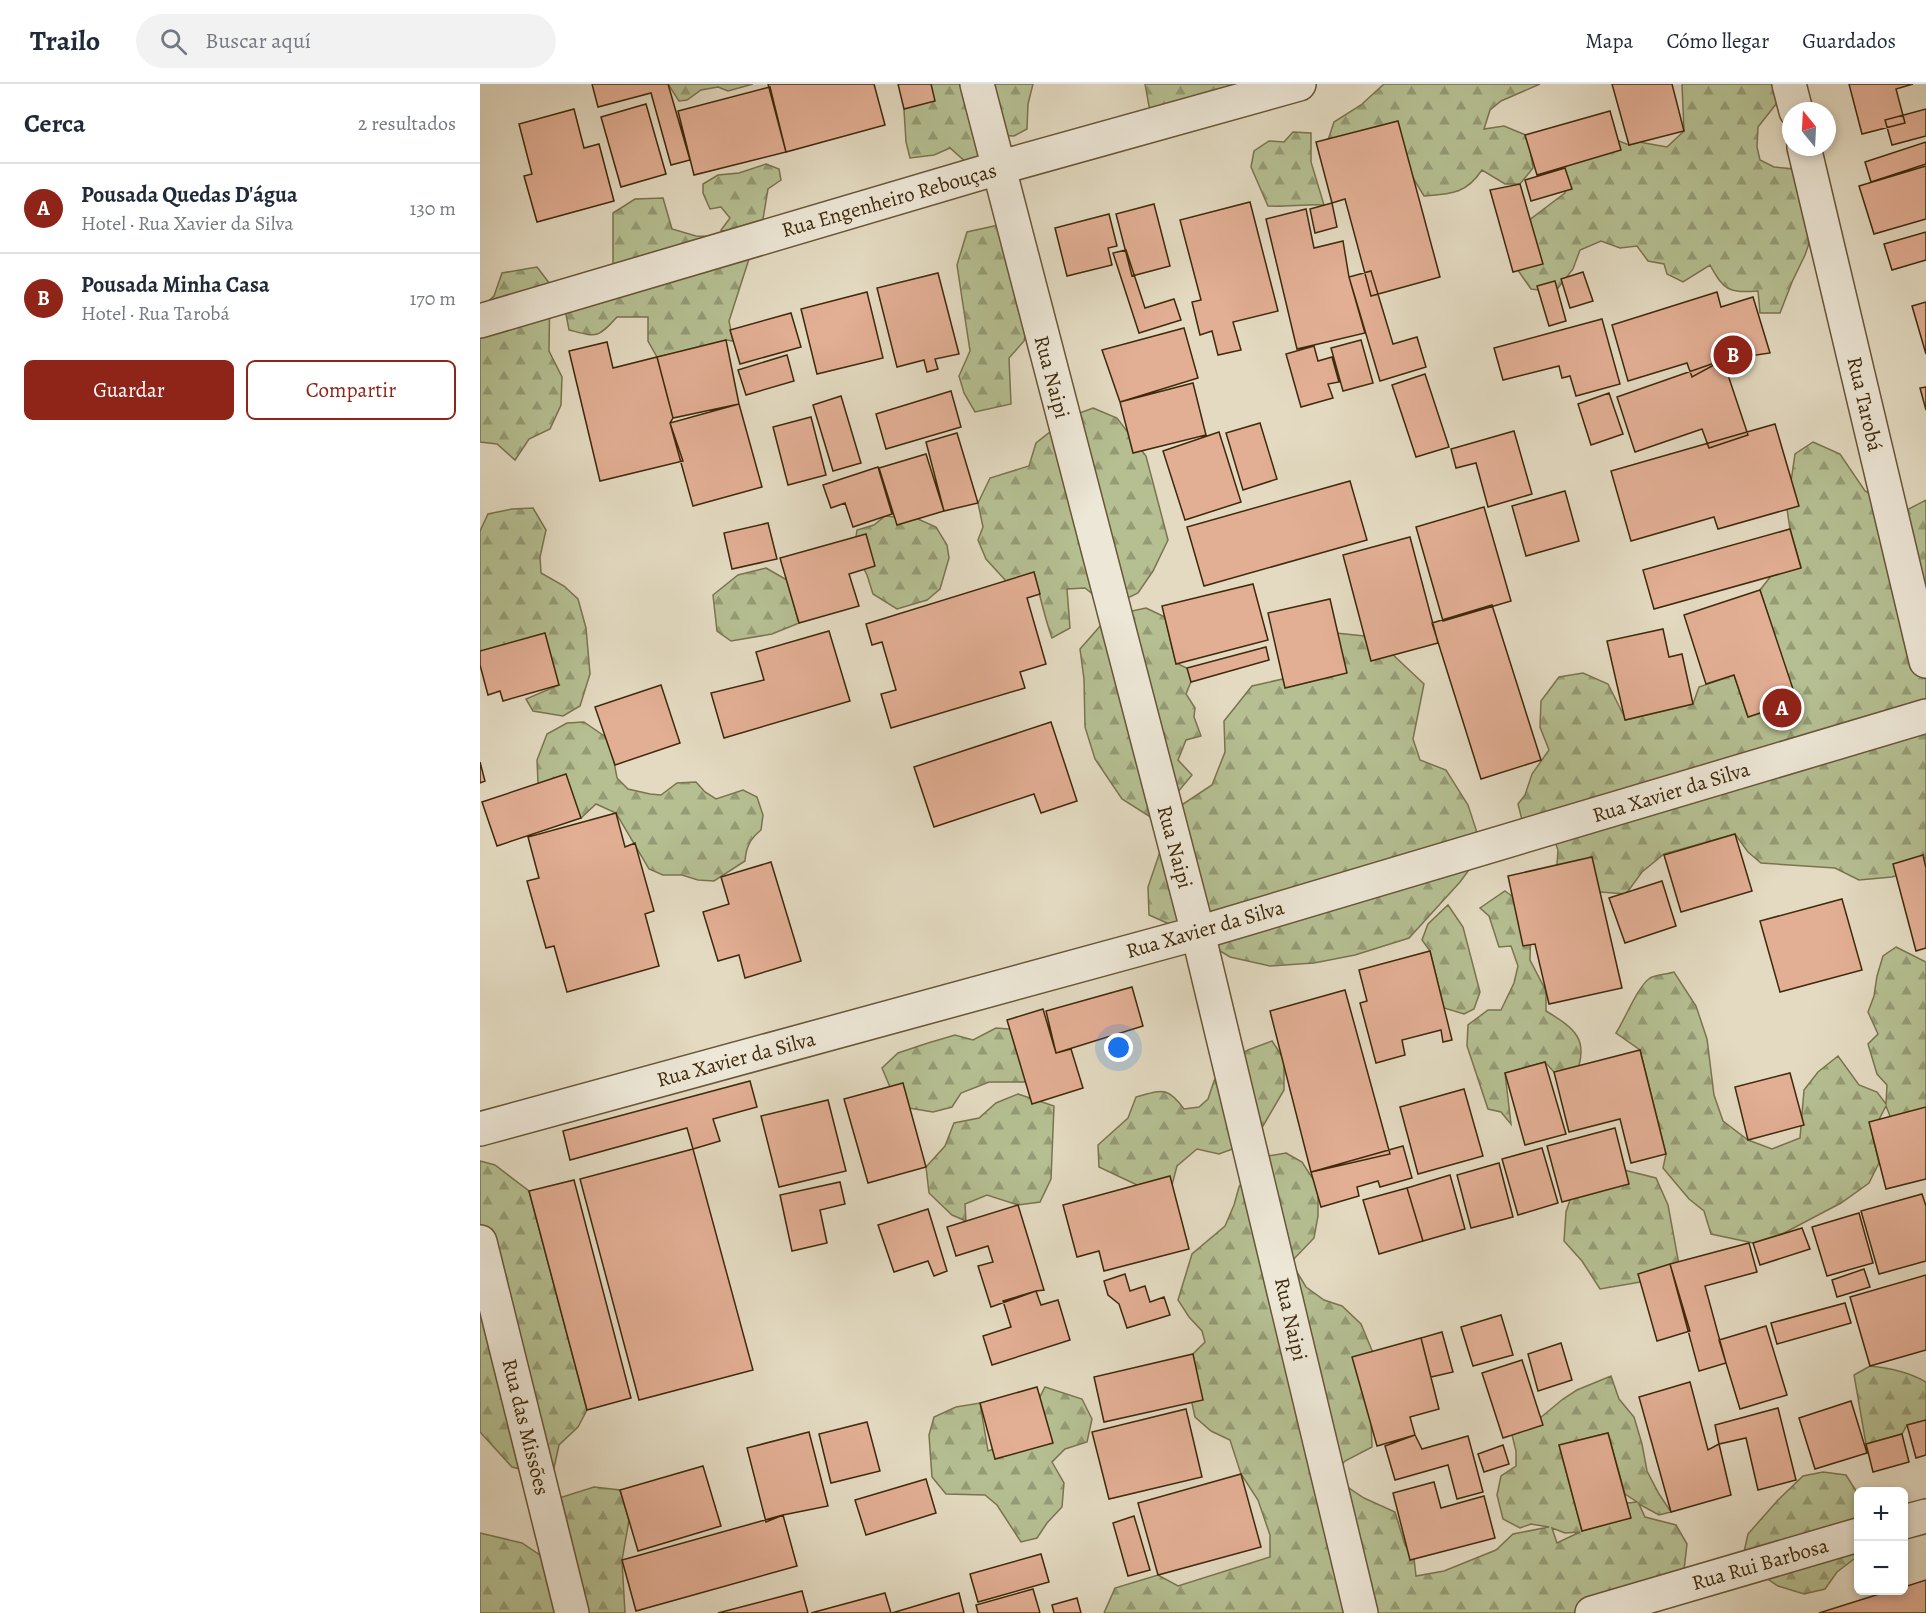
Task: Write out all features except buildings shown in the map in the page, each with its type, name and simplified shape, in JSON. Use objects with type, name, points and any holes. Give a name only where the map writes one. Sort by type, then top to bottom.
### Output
[{"type":"street","name":"Rua Naipi","points":[[977,84],[1198,933],[1361,1613]]},
{"type":"street","name":"Rua Engenheiro Rebouças","points":[[480,321],[998,168],[1299,84]]},
{"type":"street","points":[[1790,84],[1794,102]]},
{"type":"street","name":"Rua Tarobá","points":[[1806,156],[1926,661]]},
{"type":"street","name":"Rua Xavier da Silva","points":[[480,1129],[1198,933],[1926,716]]},
{"type":"street","name":"Rua das Missões","points":[[480,1242],[572,1613]]},
{"type":"street","points":[[1908,1521],[1926,1516]]},
{"type":"street","name":"Rua Rui Barbosa","points":[[1592,1613],[1854,1536]]},
{"type":"green space","points":[[668,84],[753,84],[728,91],[718,87],[701,90],[687,100],[679,101]]},
{"type":"green space","points":[[914,84],[1033,84],[1028,104],[1027,129],[1014,136],[990,135],[982,155],[967,163],[950,148],[934,155],[910,158],[906,142],[904,110]]},
{"type":"green space","points":[[1145,84],[1286,84],[1157,119],[1149,106]]},
{"type":"green space","points":[[1384,84],[1540,84],[1501,101],[1490,110],[1484,129],[1504,126],[1528,136],[1533,168],[1520,184],[1505,184],[1482,170],[1464,188],[1424,196],[1407,168],[1322,158],[1334,122],[1361,105]]},
{"type":"green space","points":[[1682,84],[1784,84],[1780,99],[1758,127],[1757,147],[1760,160],[1774,167],[1795,169],[1812,235],[1780,313],[1760,313],[1758,291],[1734,291],[1728,288],[1719,280],[1710,265],[1683,282],[1667,274],[1664,264],[1648,261],[1637,246],[1620,248],[1601,241],[1580,250],[1573,269],[1555,292],[1531,289],[1515,266],[1516,230],[1565,193],[1562,172],[1579,150],[1619,141],[1629,145],[1639,142],[1667,147],[1684,131]]},
{"type":"green space","points":[[1293,132],[1311,133],[1311,162],[1324,205],[1268,206],[1251,167],[1254,151],[1269,141],[1284,142]]},
{"type":"green space","points":[[766,164],[779,169],[781,180],[768,189],[762,225],[733,234],[721,230],[730,218],[721,207],[710,209],[703,193],[703,184],[718,175],[739,173]]},
{"type":"green space","points":[[663,198],[672,229],[696,236],[727,237],[749,259],[729,321],[733,341],[726,340],[710,346],[657,357],[648,341],[648,317],[617,317],[600,333],[591,335],[569,330],[564,304],[605,280],[613,263],[613,213],[635,199]]},
{"type":"green space","points":[[999,225],[1028,325],[1024,341],[1009,358],[1011,404],[975,412],[964,393],[959,376],[970,351],[957,265],[967,232]]},
{"type":"green space","points":[[537,267],[550,284],[549,351],[562,377],[561,405],[550,429],[529,439],[515,460],[497,444],[480,442],[480,309],[494,296],[502,273]]},
{"type":"green space","points":[[1093,408],[1117,418],[1146,456],[1168,540],[1153,571],[1138,593],[1109,607],[1085,588],[1067,589],[1070,628],[1052,638],[1034,573],[1006,581],[986,559],[978,540],[983,527],[978,503],[990,478],[1029,466],[1036,443],[1069,417]]},
{"type":"green space","points":[[1813,442],[1840,454],[1865,491],[1903,512],[1926,500],[1926,866],[1892,877],[1859,880],[1835,868],[1761,863],[1748,852],[1735,834],[1664,854],[1642,872],[1626,894],[1574,890],[1556,877],[1558,850],[1551,831],[1523,824],[1518,804],[1525,795],[1532,774],[1549,750],[1540,727],[1541,701],[1559,677],[1583,673],[1608,684],[1626,720],[1693,704],[1699,687],[1734,675],[1748,717],[1796,701],[1760,590],[1771,576],[1801,567],[1787,509],[1795,454]]},
{"type":"green space","points":[[533,508],[546,530],[540,557],[541,573],[564,586],[578,599],[586,628],[590,674],[580,706],[563,716],[533,711],[526,699],[559,685],[480,651],[480,531],[488,514]]},
{"type":"green space","points":[[885,516],[918,519],[936,527],[947,545],[949,558],[940,589],[927,600],[897,609],[873,594],[867,575],[854,550],[857,530],[874,525]]},
{"type":"green space","points":[[766,568],[787,580],[799,623],[772,634],[731,641],[717,631],[713,595],[738,575]]},
{"type":"green space","points":[[1146,608],[1165,617],[1176,663],[1195,672],[1186,694],[1195,708],[1194,717],[1201,736],[1186,740],[1178,760],[1192,775],[1152,818],[1122,799],[1095,759],[1085,727],[1084,679],[1080,649],[1109,616]]},
{"type":"green space","points":[[1336,633],[1374,637],[1424,684],[1413,739],[1420,760],[1446,770],[1468,805],[1483,851],[1460,882],[1409,938],[1355,955],[1314,963],[1270,966],[1230,957],[1194,935],[1149,915],[1148,887],[1164,840],[1168,814],[1212,785],[1225,752],[1224,721],[1252,686],[1287,678]]},
{"type":"green space","points":[[584,722],[610,740],[617,778],[628,789],[661,795],[677,783],[696,782],[716,799],[743,790],[757,797],[763,815],[761,830],[749,844],[745,861],[714,881],[698,880],[682,875],[663,875],[649,869],[616,813],[596,804],[581,818],[558,801],[538,783],[537,760],[547,734],[567,723]]},
{"type":"green space","points":[[1505,891],[1523,904],[1531,920],[1530,960],[1546,991],[1546,1011],[1564,1023],[1577,1036],[1581,1052],[1576,1074],[1554,1072],[1545,1062],[1505,1073],[1511,1124],[1501,1112],[1488,1109],[1467,1046],[1468,1025],[1488,1010],[1501,1010],[1514,983],[1518,966],[1511,946],[1499,947],[1489,916],[1480,908]]},
{"type":"green space","points":[[1448,905],[1463,927],[1480,992],[1474,1009],[1464,1014],[1444,1008],[1430,951],[1422,940],[1428,924]]},
{"type":"green space","points":[[1896,947],[1926,962],[1926,1150],[1892,1121],[1886,1106],[1872,1133],[1879,1163],[1869,1183],[1841,1203],[1784,1233],[1753,1243],[1711,1234],[1704,1211],[1689,1199],[1663,1168],[1666,1154],[1640,1050],[1616,1033],[1641,988],[1650,978],[1674,972],[1696,1006],[1707,1039],[1714,1095],[1723,1121],[1748,1140],[1772,1149],[1800,1138],[1804,1090],[1818,1072],[1838,1056],[1859,1085],[1877,1092],[1886,1104],[1887,1085],[1877,1074],[1868,1044],[1878,1034],[1868,1012],[1883,956]]},
{"type":"green space","points":[[996,1028],[1020,1030],[1026,1082],[989,1082],[961,1093],[952,1107],[933,1112],[909,1108],[895,1099],[882,1068],[898,1053],[955,1035],[973,1040]]},
{"type":"green space","points":[[1272,1041],[1284,1059],[1284,1090],[1263,1126],[1246,1144],[1219,1154],[1197,1149],[1177,1166],[1172,1185],[1137,1185],[1099,1167],[1098,1145],[1128,1118],[1136,1097],[1163,1092],[1173,1096],[1184,1109],[1199,1107],[1208,1099],[1214,1081],[1226,1063],[1248,1050]]},
{"type":"green space","points":[[1018,1094],[1054,1106],[1051,1179],[1040,1202],[1018,1205],[987,1195],[965,1204],[966,1221],[952,1215],[929,1193],[926,1167],[945,1146],[954,1123],[979,1118],[996,1103]]},
{"type":"green space","points":[[1286,1153],[1302,1162],[1315,1182],[1318,1216],[1314,1238],[1291,1262],[1306,1287],[1324,1300],[1342,1306],[1361,1324],[1376,1360],[1371,1420],[1372,1447],[1345,1461],[1331,1476],[1364,1498],[1395,1512],[1405,1545],[1414,1558],[1416,1576],[1444,1571],[1496,1550],[1513,1534],[1549,1527],[1531,1524],[1520,1528],[1503,1519],[1497,1495],[1501,1476],[1516,1466],[1516,1451],[1512,1435],[1534,1423],[1577,1390],[1611,1376],[1619,1399],[1634,1417],[1647,1471],[1671,1512],[1659,1515],[1639,1504],[1645,1517],[1676,1525],[1687,1544],[1684,1570],[1578,1613],[1104,1613],[1115,1588],[1158,1575],[1178,1586],[1270,1557],[1270,1535],[1258,1500],[1241,1474],[1230,1440],[1211,1431],[1195,1417],[1187,1380],[1193,1354],[1205,1342],[1202,1331],[1178,1300],[1192,1254],[1225,1226],[1239,1187],[1252,1165],[1268,1156]],"holes":[[[1608,1433],[1625,1494],[1637,1502],[1612,1505],[1595,1523],[1582,1531],[1559,1445]],[[1552,1528],[1565,1533],[1580,1532],[1557,1543]]]},
{"type":"green space","points":[[480,1161],[495,1165],[529,1191],[587,1410],[578,1427],[559,1445],[552,1477],[512,1467],[480,1432]]},
{"type":"green space","points":[[1616,1168],[1656,1178],[1668,1205],[1680,1270],[1652,1280],[1600,1289],[1582,1261],[1564,1241],[1566,1212],[1572,1194]]},
{"type":"green space","points":[[1870,1366],[1899,1371],[1926,1382],[1926,1420],[1907,1425],[1902,1434],[1866,1444],[1854,1375]]},
{"type":"green space","points":[[1045,1387],[1082,1399],[1092,1419],[1087,1442],[1065,1449],[1052,1462],[1064,1483],[1062,1507],[1037,1538],[1021,1542],[997,1505],[985,1495],[946,1494],[932,1477],[929,1435],[934,1417],[956,1407],[980,1403],[988,1451],[1017,1441]]},
{"type":"green space","points":[[1823,1472],[1846,1475],[1854,1488],[1854,1559],[1837,1572],[1825,1589],[1804,1594],[1778,1586],[1754,1570],[1744,1552],[1748,1534],[1803,1476]]},
{"type":"green space","points":[[594,1487],[620,1490],[629,1520],[622,1560],[625,1613],[480,1613],[480,1533],[522,1543],[540,1555],[549,1544],[559,1498]]},
{"type":"place","name":"Pousada Minha Casa","points":[[1733,355]]},
{"type":"place","name":"Pousada Quedas D'água","points":[[1782,708]]}]
